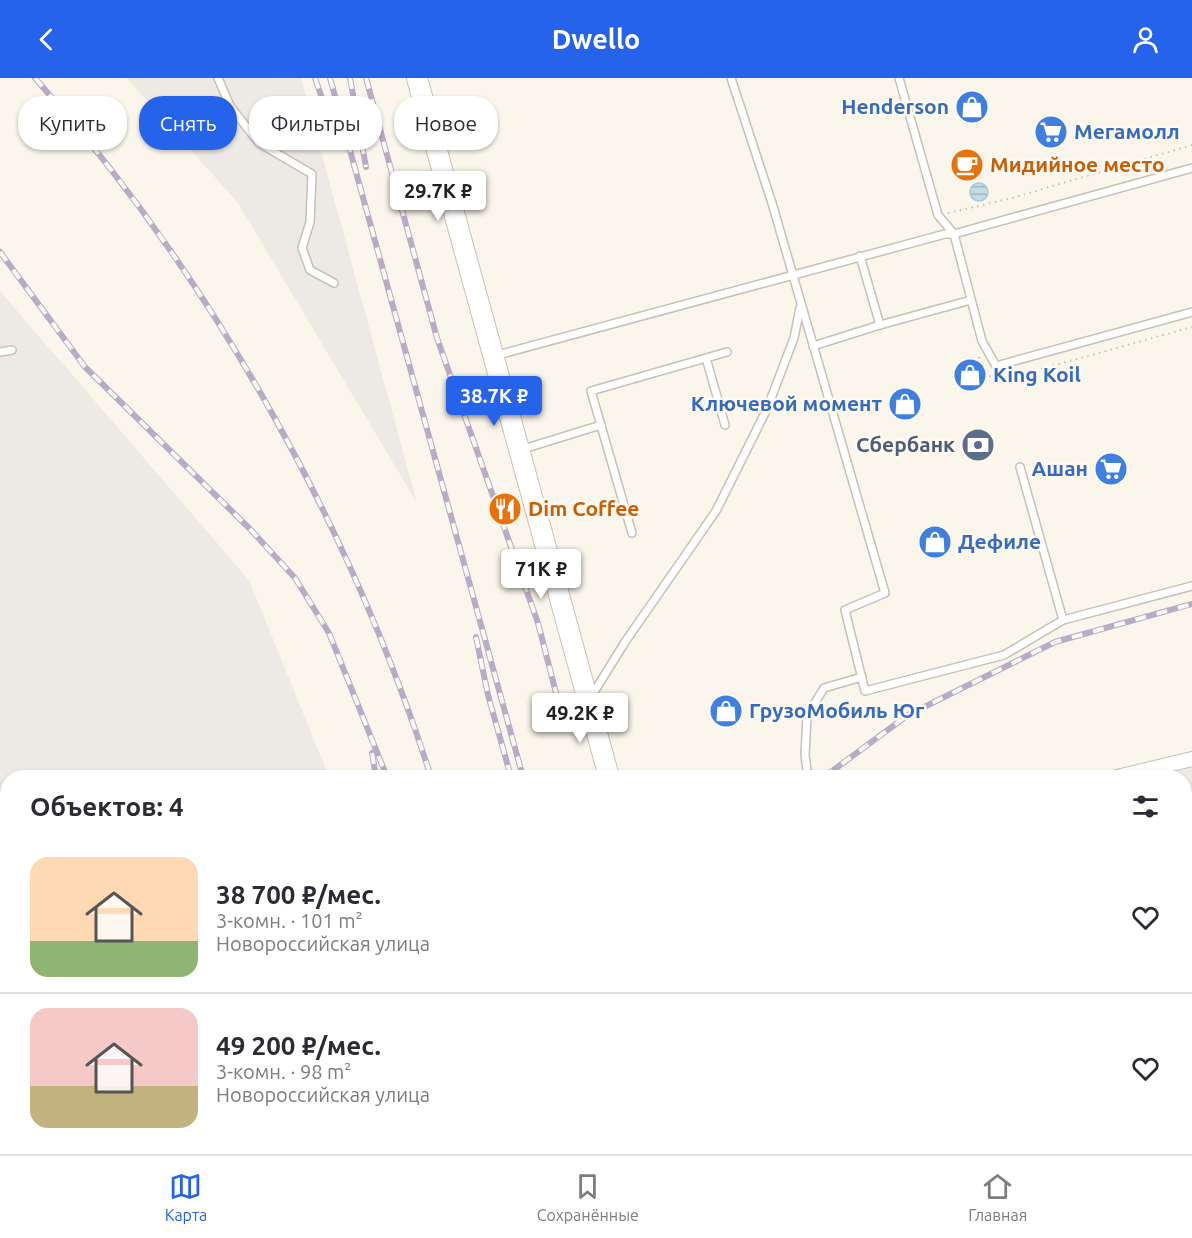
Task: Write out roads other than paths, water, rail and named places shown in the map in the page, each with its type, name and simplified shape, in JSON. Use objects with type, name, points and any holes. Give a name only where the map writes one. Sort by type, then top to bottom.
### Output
[{"type":"main road","points":[[417,78],[607,770]]},
{"type":"street","points":[[1146,770],[1192,759]]},
{"type":"lane","points":[[218,78],[230,106],[259,143],[312,174],[310,222],[302,248],[310,270],[334,283]]},
{"type":"lane","points":[[731,78],[772,203],[885,593],[845,610],[865,691],[1004,655],[1063,620],[1192,586]]},
{"type":"lane","points":[[899,78],[938,215],[954,234],[982,341],[996,366],[1192,312]]},
{"type":"lane","points":[[494,356],[792,274],[945,234],[954,234],[1192,168]]},
{"type":"lane","points":[[860,256],[880,325]]},
{"type":"lane","points":[[813,346],[971,300]]},
{"type":"lane","points":[[588,702],[625,642],[716,511],[767,409],[794,338],[801,305]]},
{"type":"lane","points":[[0,352],[12,350]]},
{"type":"lane","points":[[632,533],[591,391],[727,352]]},
{"type":"lane","points":[[706,358],[725,425]]},
{"type":"lane","points":[[520,450],[601,425]]},
{"type":"lane","points":[[1020,466],[1063,620]]},
{"type":"lane","points":[[807,770],[805,755],[807,716],[824,688],[862,677]]},
{"type":"water","points":[[979,183],[985,186],[988,192],[985,198],[979,201],[973,198],[970,192],[973,186]]},
{"type":"railway","points":[[35,78],[99,154],[159,235],[216,320],[269,407],[317,497],[360,590],[398,683],[429,770]]},
{"type":"railway","points":[[315,78],[321,96]]},
{"type":"railway","points":[[330,78],[521,770]]},
{"type":"railway","points":[[350,78],[366,167]]},
{"type":"railway","points":[[366,78],[437,338],[538,623],[563,720]]},
{"type":"railway","points":[[0,252],[85,367],[249,528],[295,578],[329,633],[384,770]]},
{"type":"railway","points":[[833,770],[908,715],[1055,642],[1192,604]]},
{"type":"railway","points":[[476,637],[488,695],[509,770]]},
{"type":"railway","points":[[372,753],[375,770]]},
{"type":"place","name":"Henderson","points":[[972,107]]},
{"type":"place","name":"Мегамолл","points":[[1051,132]]},
{"type":"place","name":"Мидийное место","points":[[967,165]]},
{"type":"place","name":"King Koil","points":[[970,375]]},
{"type":"place","name":"Ключевой момент","points":[[905,404]]},
{"type":"place","name":"Сбербанк","points":[[978,445]]},
{"type":"place","name":"Ашан","points":[[1111,469]]},
{"type":"place","name":"Dim Coffee","points":[[505,509]]},
{"type":"place","name":"Дефиле","points":[[935,542]]},
{"type":"place","name":"ГрузоМобиль Юг","points":[[726,711]]}]
